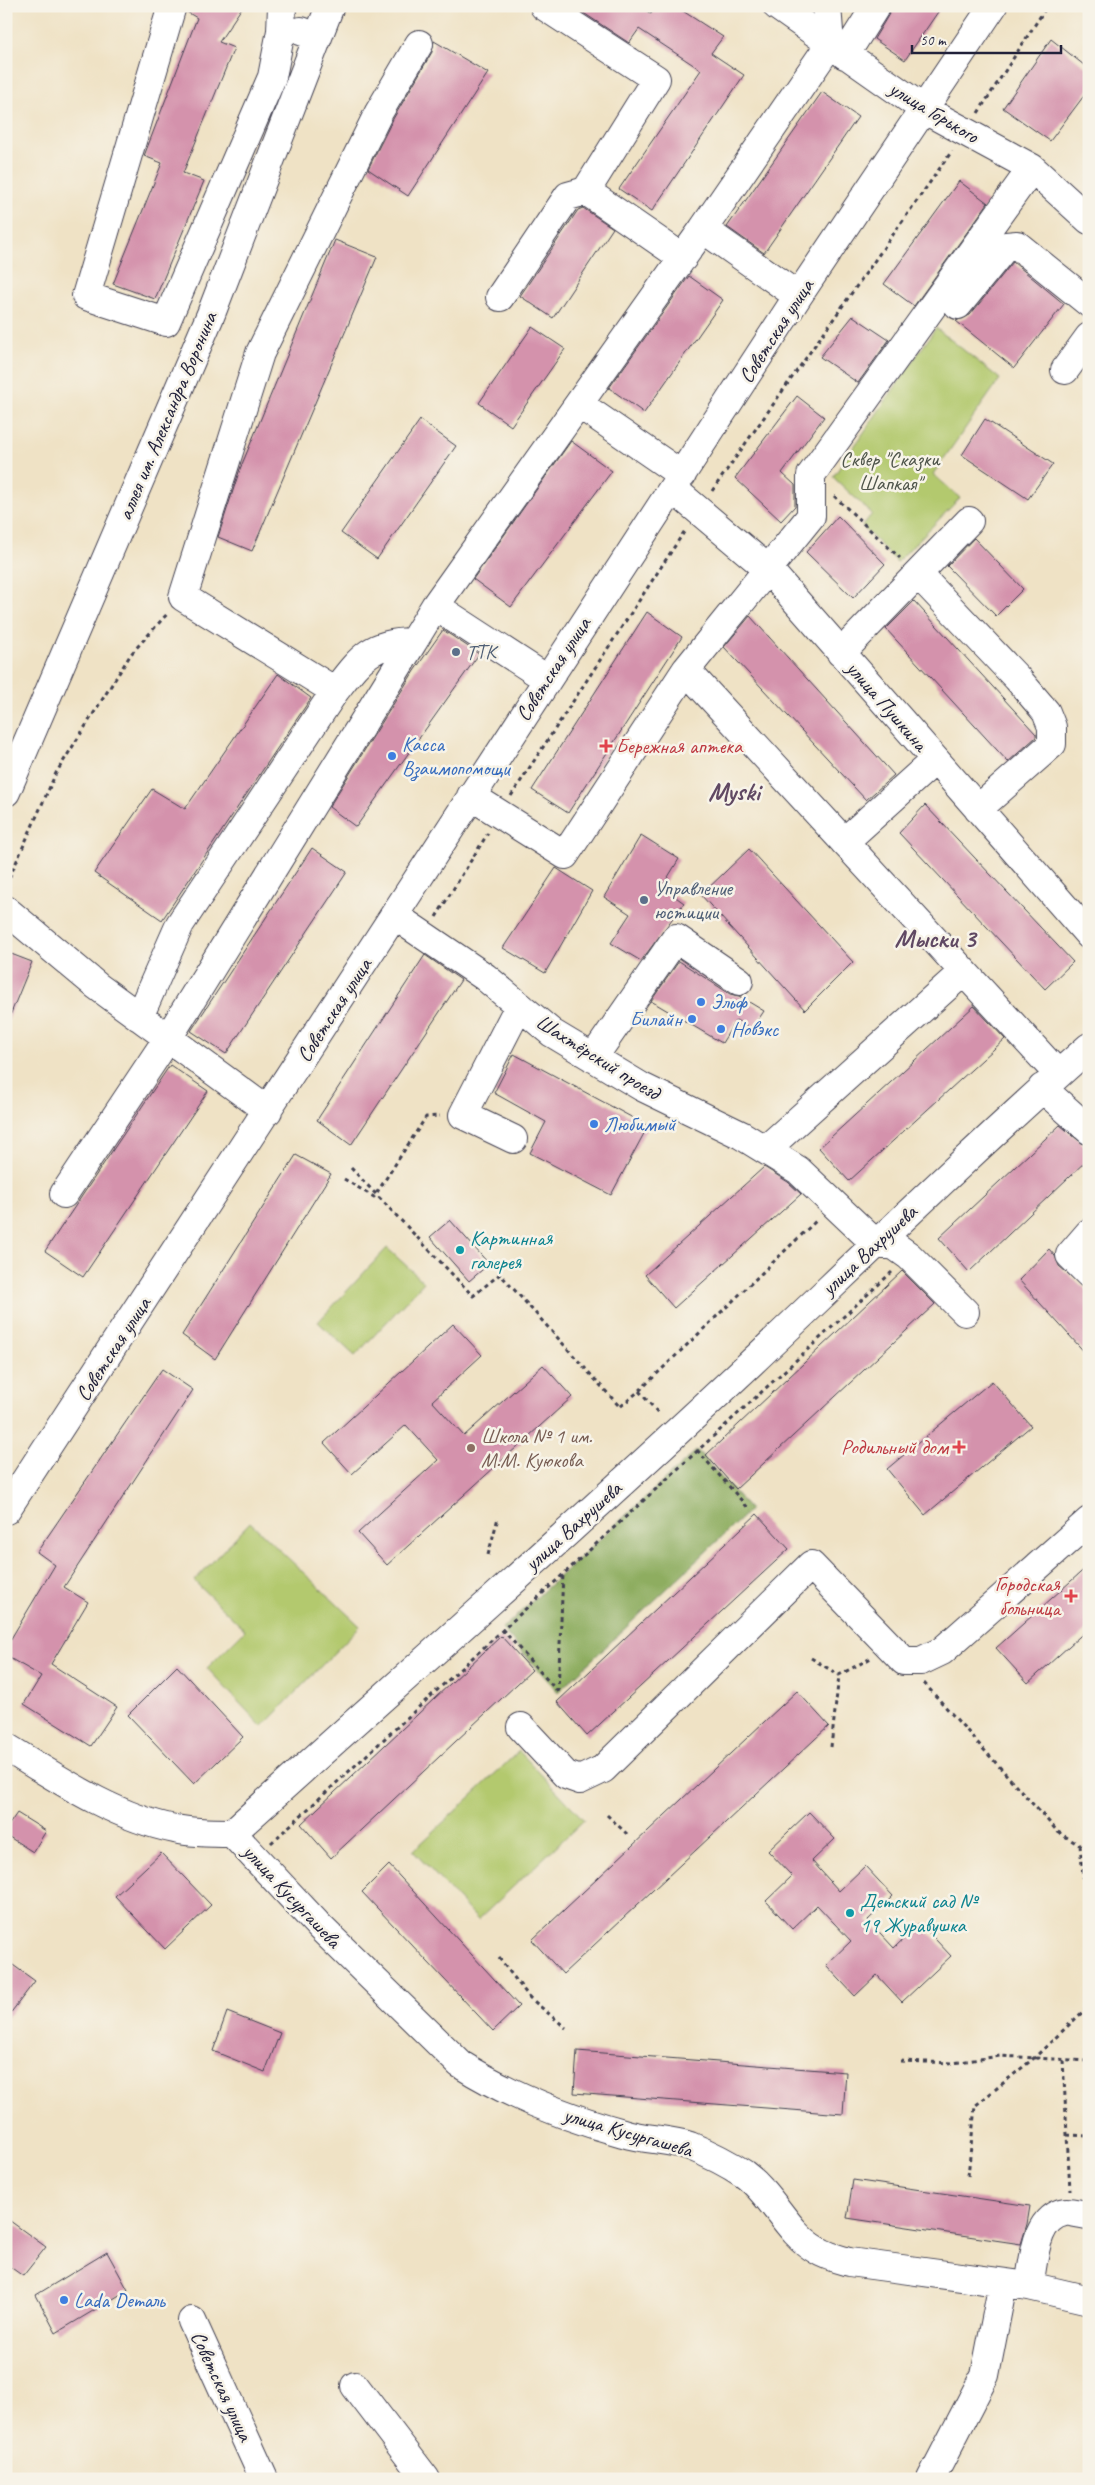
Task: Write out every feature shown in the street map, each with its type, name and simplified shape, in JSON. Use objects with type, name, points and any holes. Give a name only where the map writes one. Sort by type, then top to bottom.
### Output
[{"type":"street","points":[[172,6],[86,296],[166,322],[272,77],[282,15],[318,37]]},
{"type":"street","name":"аллея им. Александра Воронина","points":[[6,792],[211,314],[330,6]]},
{"type":"street","points":[[500,297],[568,196],[586,191],[656,79],[544,6]]},
{"type":"street","name":"улица Горького","points":[[777,6],[925,110],[1032,168],[1089,220]]},
{"type":"street","points":[[827,6],[837,49]]},
{"type":"street","points":[[64,1194],[168,1038],[435,606],[703,229],[837,49],[876,6]]},
{"type":"street","name":"Советская улица","points":[[6,1510],[798,296],[925,110],[993,6]]},
{"type":"street","points":[[335,691],[183,597],[260,353],[379,112],[419,44]]},
{"type":"street","points":[[471,796],[564,855],[686,670],[812,516],[812,475],[1032,168]]},
{"type":"street","points":[[586,191],[683,258]]},
{"type":"street","points":[[703,229],[798,296]]},
{"type":"street","points":[[958,305],[1006,246],[1012,244],[1017,245],[1089,303]]},
{"type":"street","points":[[1065,370],[1089,337]]},
{"type":"street","name":"улица Пушкина","points":[[579,404],[677,482],[698,510],[768,569],[1089,935]]},
{"type":"street","points":[[841,653],[969,521]]},
{"type":"street","points":[[918,574],[1017,678],[1046,712],[1052,727],[1052,744],[978,809]]},
{"type":"street","points":[[435,606],[547,679]]},
{"type":"street","points":[[139,1017],[180,924],[335,691],[361,657],[391,642],[413,642]]},
{"type":"street","points":[[686,670],[963,972],[1089,1130]]},
{"type":"street","points":[[844,842],[935,760]]},
{"type":"street","points":[[6,910],[97,986],[268,1111]]},
{"type":"street","name":"Шахтёрский проезд","points":[[395,916],[485,977],[552,1033],[642,1087],[741,1135],[798,1170],[875,1243]]},
{"type":"street","points":[[593,1058],[676,938],[739,981]]},
{"type":"street","points":[[765,1150],[963,972]]},
{"type":"street","points":[[514,1139],[463,1115],[519,1006]]},
{"type":"street","name":"улица Вахрушева","points":[[232,1832],[666,1424],[875,1243],[1089,1047]]},
{"type":"street","points":[[1089,1233],[1070,1255],[1089,1274]]},
{"type":"street","points":[[875,1243],[895,1246],[909,1256],[965,1312]]},
{"type":"street","points":[[6,1485],[39,1462]]},
{"type":"street","points":[[521,1727],[566,1775],[580,1780],[603,1769],[811,1565],[895,1652],[921,1661],[942,1651],[1089,1521]]},
{"type":"street","points":[[6,1747],[76,1789],[134,1816],[175,1830],[232,1832]]},
{"type":"street","name":"улица Кусургашева","points":[[232,1832],[320,1927],[460,2064],[482,2078],[530,2102],[582,2121],[626,2134],[689,2146],[717,2160],[743,2174],[766,2192],[797,2233],[815,2250],[829,2256],[849,2262],[1016,2284],[1089,2300]]},
{"type":"street","points":[[931,2479],[985,2375],[1016,2284],[1044,2225],[1052,2217],[1066,2212],[1080,2214]]},
{"type":"street","name":"Советская улица","points":[[192,2322],[264,2479]]},
{"type":"street","points":[[356,2386],[426,2479]]},
{"type":"path","points":[[424,936],[500,814],[698,510],[965,132],[1047,6]]},
{"type":"path","points":[[812,475],[918,574]]},
{"type":"path","points":[[6,885],[56,773],[130,654],[183,597]]},
{"type":"path","points":[[344,1179],[374,1197],[426,1117],[463,1115]]},
{"type":"path","points":[[351,1168],[473,1296],[500,1274],[620,1406],[639,1391],[834,1204]]},
{"type":"path","points":[[255,1858],[563,1572],[909,1256]]},
{"type":"path","points":[[639,1391],[666,1424],[697,1450],[750,1510]]},
{"type":"path","points":[[488,1555],[498,1518]]},
{"type":"path","points":[[502,1629],[558,1692],[563,1572]]},
{"type":"path","points":[[839,1675],[868,1661],[895,1652],[1058,1832],[1089,1851]]},
{"type":"path","points":[[811,1658],[839,1675]]},
{"type":"path","points":[[831,1747],[839,1675]]},
{"type":"path","points":[[607,1815],[627,1834]]},
{"type":"path","points":[[1080,1844],[1089,1935]]},
{"type":"path","points":[[499,1958],[530,1998],[566,2028]]},
{"type":"path","points":[[968,2176],[975,2106],[1034,2058],[1088,2007]]},
{"type":"path","points":[[900,2061],[954,2063],[1000,2056],[1089,2061]]},
{"type":"path","points":[[1063,2060],[1067,2136],[1080,2214]]},
{"type":"path","points":[[1067,2136],[1089,2136]]},
{"type":"green space","name":"Сквер \"Сказки Шапкая\"","points":[[936,328],[1000,379],[933,474],[960,498],[897,562],[862,526],[872,514],[833,477]]},
{"type":"green space","points":[[387,1248],[424,1282],[355,1356],[318,1322]]},
{"type":"green space","points":[[697,1450],[750,1510],[558,1692],[502,1629]]},
{"type":"green space","points":[[250,1522],[360,1626],[262,1727],[207,1668],[245,1630],[194,1581]]},
{"type":"green space","points":[[519,1751],[584,1820],[478,1920],[413,1851]]},
{"type":"building","points":[[187,6],[243,6],[219,42],[234,48],[183,173],[204,181],[155,299],[113,284],[162,163],[144,156],[197,18],[187,12]]},
{"type":"building","points":[[573,6],[640,6],[651,14],[656,6],[675,6],[723,37],[711,53],[744,75],[652,211],[619,189],[701,70],[639,29],[629,43]]},
{"type":"building","points":[[892,6],[942,6],[905,60],[874,39]]},
{"type":"building","points":[[1051,39],[1089,69],[1089,89],[1050,141],[1003,108]]},
{"type":"building","points":[[434,41],[488,73],[408,196],[368,169],[393,119],[432,52]]},
{"type":"building","points":[[822,92],[858,117],[764,253],[727,227]]},
{"type":"building","points":[[959,181],[988,203],[914,306],[884,284]]},
{"type":"building","points":[[583,208],[613,228],[553,318],[520,296],[578,210]]},
{"type":"building","points":[[335,240],[377,257],[252,551],[218,537],[240,469]]},
{"type":"building","points":[[1013,262],[1064,304],[1014,368],[956,321],[970,315]]},
{"type":"building","points":[[689,276],[723,300],[644,413],[609,388]]},
{"type":"building","points":[[853,316],[889,340],[858,383],[820,357]]},
{"type":"building","points":[[532,327],[565,349],[511,426],[479,403]]},
{"type":"building","points":[[797,396],[824,417],[782,473],[795,485],[795,506],[781,521],[735,478]]},
{"type":"building","points":[[985,419],[1053,464],[1028,499],[962,455]]},
{"type":"building","points":[[420,420],[456,446],[377,559],[341,533]]},
{"type":"building","points":[[571,441],[612,471],[511,607],[473,579]]},
{"type":"building","points":[[838,516],[885,564],[853,598],[806,552]]},
{"type":"building","points":[[974,538],[1023,589],[996,616],[947,566]]},
{"type":"building","points":[[914,601],[1036,734],[1036,737],[1008,762],[886,629]]},
{"type":"building","points":[[647,612],[682,637],[568,813],[532,790]]},
{"type":"building","points":[[750,616],[894,775],[866,800],[724,647]]},
{"type":"building","points":[[443,630],[479,654],[356,827],[329,807],[414,671]]},
{"type":"building","points":[[278,674],[311,698],[162,920],[94,873],[152,789],[185,809]]},
{"type":"building","points":[[925,805],[1073,962],[1045,989],[899,833]]},
{"type":"building","name":"Управление юстиции","points":[[641,835],[679,859],[662,887],[684,903],[641,961],[611,943],[630,914],[604,897]]},
{"type":"building","points":[[312,848],[347,872],[226,1054],[191,1031]]},
{"type":"building","points":[[749,849],[853,962],[805,1010],[701,895]]},
{"type":"building","points":[[556,868],[592,891],[545,973],[503,948]]},
{"type":"building","points":[[6,952],[32,962],[7,1023],[6,1023]]},
{"type":"building","points":[[425,955],[461,980],[351,1145],[317,1120]]},
{"type":"building","name":"Эльф","points":[[679,961],[730,994],[739,996],[764,1011],[752,1029],[736,1020],[722,1043],[651,1001]]},
{"type":"building","points":[[974,1006],[1005,1039],[849,1181],[819,1148]]},
{"type":"building","name":"Любимый","points":[[514,1054],[648,1126],[611,1195],[530,1153],[546,1122],[494,1093]]},
{"type":"building","points":[[170,1065],[208,1091],[83,1277],[45,1251]]},
{"type":"building","points":[[1060,1125],[1089,1149],[1089,1158],[969,1272],[939,1238]]},
{"type":"building","points":[[296,1155],[331,1174],[215,1359],[182,1335]]},
{"type":"building","points":[[764,1167],[788,1182],[801,1194],[674,1308],[645,1275]]},
{"type":"building","name":"Картинная галерея","points":[[450,1220],[489,1264],[469,1281],[430,1237]]},
{"type":"building","points":[[1049,1249],[1055,1256],[1059,1266],[1089,1292],[1089,1357],[1019,1280]]},
{"type":"building","points":[[902,1271],[935,1304],[736,1489],[706,1455]]},
{"type":"building","name":"Школа № 1 им. М.М. Куюкова","points":[[453,1324],[482,1355],[432,1401],[464,1436],[543,1365],[572,1397],[387,1565],[358,1533],[438,1460],[406,1425],[352,1474],[324,1443]]},
{"type":"building","points":[[162,1369],[193,1390],[64,1587],[88,1602],[51,1664],[117,1707],[91,1746],[24,1704],[41,1676],[6,1656],[6,1647],[55,1565],[37,1552]]},
{"type":"building","name":"Родильный дом","points":[[992,1381],[1031,1426],[925,1515],[887,1469]]},
{"type":"building","points":[[757,1514],[789,1549],[587,1736],[557,1702]]},
{"type":"building","name":"Городская больница","points":[[1089,1565],[1089,1628],[1028,1683],[996,1648]]},
{"type":"building","points":[[501,1636],[532,1670],[331,1858],[301,1824]]},
{"type":"building","points":[[177,1666],[243,1737],[194,1784],[128,1715]]},
{"type":"building","points":[[797,1691],[829,1726],[563,1974],[532,1940]]},
{"type":"building","name":"Детский сад № 19 Журавушка","points":[[809,1812],[835,1839],[812,1861],[839,1891],[865,1866],[893,1896],[868,1920],[894,1948],[920,1923],[951,1956],[902,2002],[877,1975],[855,1996],[826,1965],[851,1941],[817,1905],[792,1929],[766,1901],[792,1876],[768,1851]]},
{"type":"building","points":[[17,1813],[46,1831],[33,1852],[6,1835],[6,1829]]},
{"type":"building","points":[[161,1853],[211,1905],[165,1949],[115,1896]]},
{"type":"building","points":[[389,1865],[519,2006],[493,2031],[362,1892]]},
{"type":"building","points":[[6,1960],[35,1981],[6,2019]]},
{"type":"building","points":[[227,2012],[280,2033],[265,2072],[213,2051]]},
{"type":"building","points":[[577,2051],[846,2072],[843,2114],[574,2093]]},
{"type":"building","points":[[853,2180],[1030,2206],[1021,2244],[847,2218]]},
{"type":"building","points":[[6,2218],[46,2247],[23,2276],[6,2264]]},
{"type":"building","points":[[107,2252],[128,2290],[56,2333],[36,2295]]},
{"type":"place","name":"ТТК","points":[[456,652]]},
{"type":"place","name":"Бережная аптека","points":[[606,746]]},
{"type":"place","name":"Касса Взаимопомощи","points":[[392,756]]},
{"type":"place","name":"Управление юстиции","points":[[644,900]]},
{"type":"place","name":"Эльф","points":[[701,1002]]},
{"type":"place","name":"Билайн","points":[[692,1019]]},
{"type":"place","name":"Новэкс","points":[[721,1029]]},
{"type":"place","name":"Любимый","points":[[594,1124]]},
{"type":"place","name":"Картинная галерея","points":[[460,1250]]},
{"type":"place","name":"Родильный дом","points":[[959,1447]]},
{"type":"place","name":"Школа № 1 им. М.М. Куюкова","points":[[471,1448]]},
{"type":"place","name":"Городская больница","points":[[1071,1596]]},
{"type":"place","name":"Детский сад № 19 Журавушка","points":[[850,1913]]},
{"type":"place","name":"Lada Dеталь","points":[[64,2300]]},
{"type":"district","name":"Myski","points":[[734,791]]},
{"type":"district","name":"Мыски 3","points":[[935,938]]}]
